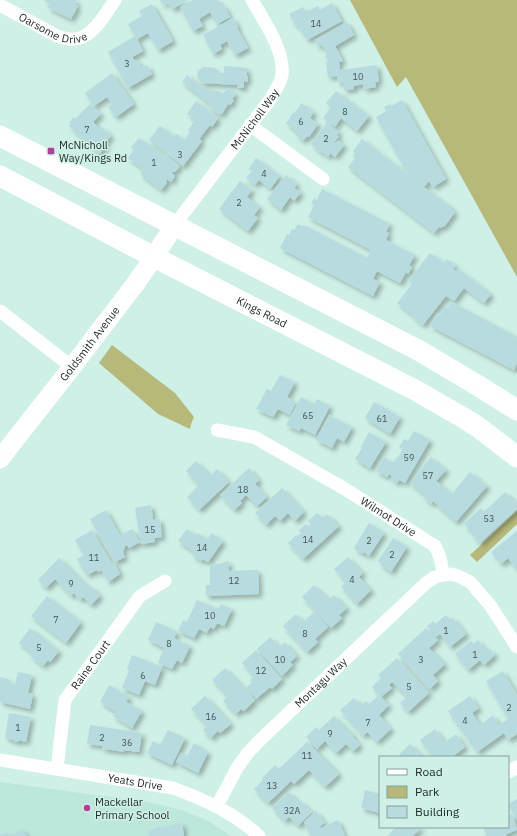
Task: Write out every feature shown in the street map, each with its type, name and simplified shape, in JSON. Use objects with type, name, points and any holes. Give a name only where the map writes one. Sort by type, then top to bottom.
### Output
[{"type":"main road","points":[[0,136],[418,350],[517,410]]},
{"type":"main road","name":"Kings Road","points":[[0,176],[154,257],[416,391],[468,420],[517,457]]},
{"type":"street","name":"Oarsome Drive","points":[[0,6],[57,36],[66,39],[75,39],[87,35],[93,30],[115,0]]},
{"type":"street","name":"McNicholl Way","points":[[174,226],[250,124],[269,101],[282,76],[280,54],[252,0]]},
{"type":"street","points":[[250,124],[323,179]]},
{"type":"street","name":"Goldsmith Avenue","points":[[0,459],[72,367],[154,257],[174,226]]},
{"type":"street","points":[[0,311],[72,367]]},
{"type":"street","name":"Wilmot Drive","points":[[217,430],[254,437],[345,488],[435,546],[439,553],[443,575]]},
{"type":"street","points":[[443,575],[450,574],[458,576],[470,582],[490,605],[517,648]]},
{"type":"street","name":"Montagu Way","points":[[217,806],[237,768],[259,741],[426,583],[435,577],[443,575]]},
{"type":"street","name":"Raine Court","points":[[57,769],[64,700],[140,596],[165,581]]},
{"type":"street","name":"Yeats Drive","points":[[0,760],[173,788],[217,806],[259,836]]},
{"type":"shaded area","name":"Mackellar Primary School","points":[[0,782],[147,802],[166,806],[206,820],[230,836],[0,836]]},
{"type":"green space","points":[[350,0],[517,0],[517,277],[406,77],[397,87]]},
{"type":"green space","points":[[112,345],[175,393],[194,417],[190,429],[158,414],[99,363]]},
{"type":"green space","points":[[517,511],[517,524],[477,562],[470,555]]},
{"type":"building","points":[[77,0],[75,5],[78,6],[71,19],[48,8],[50,4],[44,1]]},
{"type":"building","points":[[160,0],[188,0],[172,9],[168,2],[163,5]]},
{"type":"building","points":[[193,0],[218,0],[222,6],[224,5],[230,17],[217,24],[210,12],[199,19],[203,26],[193,31],[180,7]]},
{"type":"building","points":[[332,3],[342,21],[307,40],[289,14],[303,7],[309,16],[307,12],[318,6],[320,10]]},
{"type":"building","points":[[152,4],[173,41],[158,50],[148,33],[137,39],[143,51],[132,57],[135,61],[137,60],[142,68],[147,65],[152,74],[128,88],[108,52],[135,36],[128,24],[142,16],[139,11]]},
{"type":"building","points":[[233,18],[248,48],[235,55],[227,41],[220,45],[222,49],[213,54],[203,35]]},
{"type":"building","points":[[347,22],[354,35],[335,46],[343,61],[339,62],[340,70],[377,65],[379,82],[375,82],[376,87],[364,89],[363,84],[354,86],[354,89],[344,90],[343,82],[338,83],[337,76],[328,77],[326,63],[329,63],[325,56],[327,54],[322,45],[318,47],[315,40]]},
{"type":"building","points":[[224,66],[247,68],[248,82],[244,81],[244,88],[237,88],[237,85],[202,83],[197,77],[198,71],[203,67],[215,68],[215,72],[224,73]]},
{"type":"building","points":[[112,73],[134,104],[116,117],[108,107],[112,104],[107,97],[94,106],[85,93]]},
{"type":"building","points":[[187,75],[201,87],[203,85],[211,91],[219,91],[223,94],[228,88],[236,94],[232,99],[234,100],[230,105],[228,104],[220,115],[210,107],[211,105],[182,82]]},
{"type":"building","points":[[336,91],[369,116],[357,131],[341,118],[335,127],[323,118],[331,107],[326,103]]},
{"type":"building","points":[[402,100],[446,179],[433,187],[429,181],[424,187],[452,208],[455,212],[444,227],[439,227],[434,233],[348,167],[355,158],[353,156],[355,153],[353,151],[362,139],[408,175],[376,117],[386,111],[384,107],[390,104],[391,106]]},
{"type":"building","points":[[196,101],[218,118],[212,127],[210,125],[199,139],[202,141],[183,166],[149,140],[160,126],[174,137],[177,134],[184,140],[190,132],[188,130],[195,120],[187,114]]},
{"type":"building","points":[[302,103],[314,112],[310,118],[318,124],[309,137],[307,136],[303,141],[295,134],[297,132],[286,123]]},
{"type":"building","points":[[90,104],[101,114],[93,122],[101,130],[103,128],[111,136],[104,144],[106,146],[99,154],[69,126],[71,124],[69,123],[74,117],[75,119]]},
{"type":"building","points":[[327,123],[339,132],[337,135],[339,137],[334,142],[335,143],[338,140],[344,145],[335,157],[330,153],[328,157],[311,144]]},
{"type":"building","points":[[139,138],[164,157],[166,155],[180,166],[175,172],[174,171],[172,173],[175,176],[171,182],[167,179],[167,183],[161,190],[140,174],[143,169],[128,158],[134,150],[131,147]]},
{"type":"building","points":[[256,158],[280,176],[270,189],[259,180],[255,185],[246,178],[252,171],[249,168]]},
{"type":"building","points":[[286,175],[297,184],[294,188],[301,192],[294,201],[290,197],[281,210],[267,199]]},
{"type":"building","points":[[240,181],[252,190],[247,197],[260,207],[254,215],[258,218],[248,231],[219,209]]},
{"type":"building","points":[[322,189],[390,224],[386,232],[389,233],[386,240],[415,255],[409,265],[412,267],[408,274],[406,272],[400,283],[377,271],[373,279],[380,282],[373,296],[280,248],[287,234],[289,235],[292,229],[294,230],[298,224],[305,227],[306,226],[367,258],[371,250],[308,217],[314,205],[311,204],[314,198],[317,200]]},
{"type":"building","points":[[430,253],[444,263],[447,259],[456,266],[453,269],[456,271],[458,269],[491,294],[484,303],[464,288],[454,301],[446,296],[423,325],[397,303],[412,284],[408,281]]},
{"type":"building","points":[[451,302],[516,336],[517,363],[514,370],[430,326],[437,313],[441,314],[445,306],[448,308]]},
{"type":"building","points":[[280,375],[295,382],[287,397],[296,402],[290,415],[278,409],[273,417],[256,409],[267,389],[271,391]]},
{"type":"building","points":[[301,397],[314,404],[317,399],[330,406],[315,435],[301,428],[299,431],[286,425]]},
{"type":"building","points":[[374,402],[400,417],[390,434],[365,418]]},
{"type":"building","points":[[329,415],[352,427],[344,442],[337,438],[332,448],[316,440]]},
{"type":"building","points":[[414,431],[430,440],[405,483],[399,480],[397,483],[391,479],[392,476],[389,474],[387,477],[376,471],[384,457],[393,463],[403,449],[399,447],[404,439],[408,441]]},
{"type":"building","points":[[369,432],[386,442],[370,468],[355,459]]},
{"type":"building","points":[[431,457],[446,470],[436,481],[452,494],[470,472],[487,486],[456,522],[433,501],[431,504],[423,497],[425,495],[410,483]]},
{"type":"building","points":[[196,461],[210,476],[217,469],[229,482],[199,510],[187,497],[199,485],[186,471]]},
{"type":"building","points":[[249,468],[259,480],[255,484],[267,497],[257,506],[246,495],[240,501],[242,503],[234,510],[220,495]]},
{"type":"building","points":[[282,488],[304,512],[295,521],[288,513],[280,521],[275,516],[266,525],[255,513]]},
{"type":"building","points":[[505,492],[517,504],[517,509],[480,543],[472,535],[474,534],[464,524],[481,508],[484,512]]},
{"type":"building","points":[[151,505],[153,520],[160,519],[162,537],[154,538],[155,542],[141,544],[135,508]]},
{"type":"building","points":[[106,510],[120,535],[132,529],[140,542],[129,548],[127,545],[125,546],[123,553],[125,557],[115,562],[90,519]]},
{"type":"building","points":[[317,513],[323,518],[327,514],[339,526],[303,559],[288,543],[296,535],[297,536],[301,533],[299,530],[306,524],[308,526],[311,524],[308,521]]},
{"type":"building","points":[[369,523],[384,533],[369,556],[354,548]]},
{"type":"building","points":[[187,529],[196,535],[198,533],[207,539],[212,533],[223,541],[208,562],[202,559],[201,561],[192,555],[194,552],[178,541]]},
{"type":"building","points":[[92,530],[112,564],[114,562],[120,574],[108,582],[101,570],[98,572],[97,570],[87,575],[77,559],[84,555],[75,540]]},
{"type":"building","points":[[517,531],[517,570],[508,558],[501,564],[491,552]]},
{"type":"building","points":[[393,538],[407,547],[391,572],[378,561]]},
{"type":"building","points":[[348,557],[363,573],[359,577],[371,590],[357,604],[341,587],[346,582],[334,569]]},
{"type":"building","points":[[59,558],[89,588],[91,586],[100,596],[91,605],[83,597],[80,600],[74,593],[71,596],[55,579],[46,588],[38,580]]},
{"type":"building","points":[[229,561],[229,571],[258,570],[259,594],[206,596],[206,585],[211,585],[210,566]]},
{"type":"building","points":[[314,585],[329,600],[334,595],[347,608],[339,615],[342,618],[331,628],[302,597]]},
{"type":"building","points":[[47,596],[81,622],[66,643],[31,616]]},
{"type":"building","points":[[197,600],[218,609],[221,604],[232,609],[224,626],[217,623],[214,629],[210,627],[207,633],[199,629],[194,638],[178,631],[183,620],[187,622]]},
{"type":"building","points":[[314,612],[328,627],[315,639],[318,642],[307,652],[283,626],[296,614],[303,622]]},
{"type":"building","points":[[446,615],[450,620],[453,618],[466,634],[450,647],[440,634],[436,637],[427,626],[433,621],[435,624]]},
{"type":"building","points":[[156,622],[177,632],[174,638],[190,646],[182,663],[177,660],[172,669],[158,663],[164,648],[148,640]]},
{"type":"building","points":[[30,628],[59,651],[50,662],[48,660],[43,666],[30,656],[32,653],[19,643]]},
{"type":"building","points":[[426,628],[438,640],[429,648],[445,664],[433,675],[438,681],[430,689],[398,654]]},
{"type":"building","points":[[270,637],[279,647],[285,642],[297,656],[290,662],[293,665],[282,676],[257,649]]},
{"type":"building","points":[[478,640],[487,651],[490,649],[495,655],[484,665],[480,660],[468,670],[455,654],[471,641],[473,644]]},
{"type":"building","points":[[256,650],[282,679],[272,689],[270,687],[256,699],[246,688],[252,682],[250,680],[254,676],[242,663]]},
{"type":"building","points":[[132,655],[162,667],[155,685],[145,681],[139,695],[122,688],[129,670],[127,669]]},
{"type":"building","points":[[397,658],[429,693],[408,712],[400,703],[407,697],[392,682],[389,685],[392,688],[381,697],[389,705],[379,715],[391,729],[377,742],[367,732],[363,736],[340,710],[354,698],[361,706],[366,701],[369,704],[379,695],[372,687],[381,678],[378,675]]},
{"type":"building","points":[[225,668],[255,700],[244,711],[241,709],[236,714],[223,701],[228,696],[212,680]]},
{"type":"building","points":[[503,671],[517,695],[517,734],[508,740],[504,733],[477,752],[448,711],[470,696],[479,708],[472,713],[480,725],[493,715],[499,725],[508,719],[486,681]]},
{"type":"building","points":[[18,672],[32,675],[28,693],[33,694],[30,709],[0,702],[0,677],[8,679],[7,682],[15,684]]},
{"type":"building","points":[[109,685],[129,697],[126,702],[142,711],[132,728],[113,716],[116,712],[100,702]]},
{"type":"building","points":[[205,696],[231,724],[220,733],[218,731],[211,738],[203,730],[207,726],[191,709]]},
{"type":"building","points":[[9,713],[31,717],[26,742],[19,740],[19,742],[13,741],[5,738]]},
{"type":"building","points":[[334,716],[354,736],[353,737],[360,745],[353,751],[346,744],[336,753],[325,741],[317,749],[306,737],[316,727],[319,730]]},
{"type":"building","points":[[90,725],[142,733],[139,752],[124,750],[124,752],[102,749],[103,746],[87,744]]},
{"type":"building","points":[[435,729],[445,742],[456,734],[465,747],[453,756],[432,756],[420,740]]},
{"type":"building","points":[[168,730],[185,738],[172,765],[147,753],[153,741],[160,745]]},
{"type":"building","points":[[307,742],[339,774],[325,787],[309,770],[294,784],[291,781],[268,803],[254,789],[263,780],[262,778],[275,765],[279,769]]},
{"type":"building","points":[[194,743],[208,752],[198,773],[176,762],[181,753],[187,756]]},
{"type":"building","points":[[410,744],[423,756],[400,756],[399,755]]},
{"type":"building","points":[[365,790],[379,794],[379,813],[361,808]]},
{"type":"building","points":[[289,792],[312,812],[298,826],[289,817],[285,821],[272,808]]},
{"type":"building","points":[[517,799],[517,820],[509,806],[509,803]]},
{"type":"building","points":[[316,811],[325,823],[320,826],[321,828],[338,820],[345,836],[310,836],[304,822]]},
{"type":"building","points":[[512,814],[517,830],[506,834],[507,836],[487,836],[483,828],[509,828],[509,815]]},
{"type":"building","points":[[182,823],[184,836],[149,836],[148,830]]},
{"type":"building","points":[[395,828],[421,828],[413,836],[387,836]]},
{"type":"building","points":[[22,829],[27,836],[12,836]]},
{"type":"building","points":[[6,833],[11,834],[12,836],[0,836],[0,834],[4,835]]},
{"type":"place","name":"McNicholl Way/Kings Rd","points":[[51,151]]},
{"type":"place","name":"Mackellar Primary School","points":[[87,808]]}]
